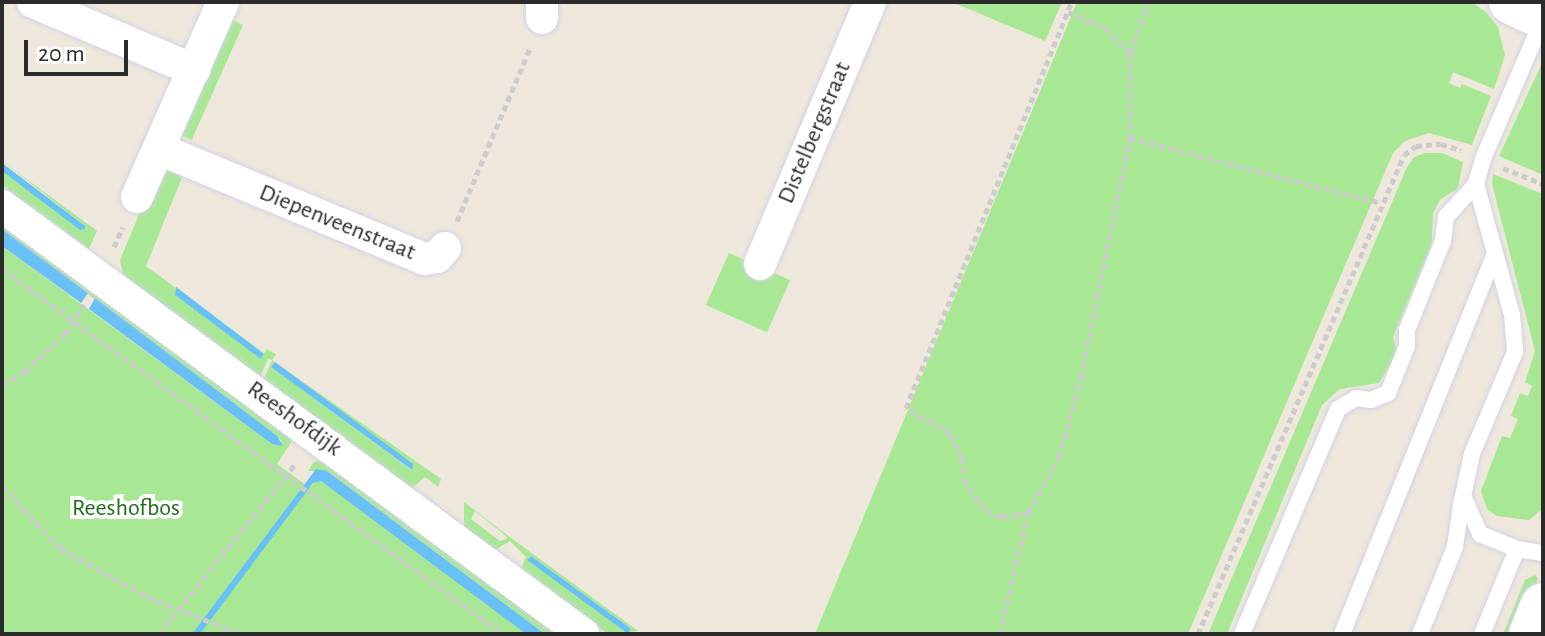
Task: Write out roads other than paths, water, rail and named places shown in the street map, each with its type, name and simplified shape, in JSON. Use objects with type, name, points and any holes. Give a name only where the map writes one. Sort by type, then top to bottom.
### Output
[{"type":"street","points":[[33,2],[194,70]]},
{"type":"street","points":[[137,197],[223,2]]},
{"type":"street","name":"Distelbergstraat","points":[[760,264],[870,2]]},
{"type":"street","points":[[1511,2],[1543,18]]},
{"type":"street","name":"Diepenveenstraat","points":[[159,149],[424,259],[437,257],[445,248]]},
{"type":"street","name":"Reeshofdijk","points":[[2,206],[317,435],[583,634]]},
{"type":"street","points":[[1531,634],[1543,605]]},
{"type":"lane","points":[[1242,634],[1338,409],[1356,398],[1371,400],[1388,393],[1407,346],[1407,330],[1443,241],[1446,217],[1476,184],[1483,159],[1543,18]]},
{"type":"lane","points":[[1420,634],[1455,547],[1472,454],[1515,352],[1512,315],[1476,184]]},
{"type":"lane","points":[[1342,634],[1494,256]]},
{"type":"lane","points":[[1463,496],[1480,534],[1517,549],[1543,553]]},
{"type":"lane","points":[[1482,634],[1517,549]]},
{"type":"water","points":[[2,163],[85,229],[80,230],[2,171]]},
{"type":"water","points":[[2,229],[88,293],[81,303],[2,246]]},
{"type":"water","points":[[176,287],[264,354],[261,359],[175,295]]},
{"type":"water","points":[[95,298],[277,436],[283,446],[272,444],[89,309]]},
{"type":"water","points":[[275,362],[413,464],[412,470],[271,367]]},
{"type":"water","points":[[316,469],[327,471],[545,634],[526,634],[321,481],[313,483],[200,634],[192,634]]},
{"type":"water","points":[[531,556],[630,631],[627,633],[527,560]]},
{"type":"park label","name":"Reeshofbos","points":[[126,509]]}]
